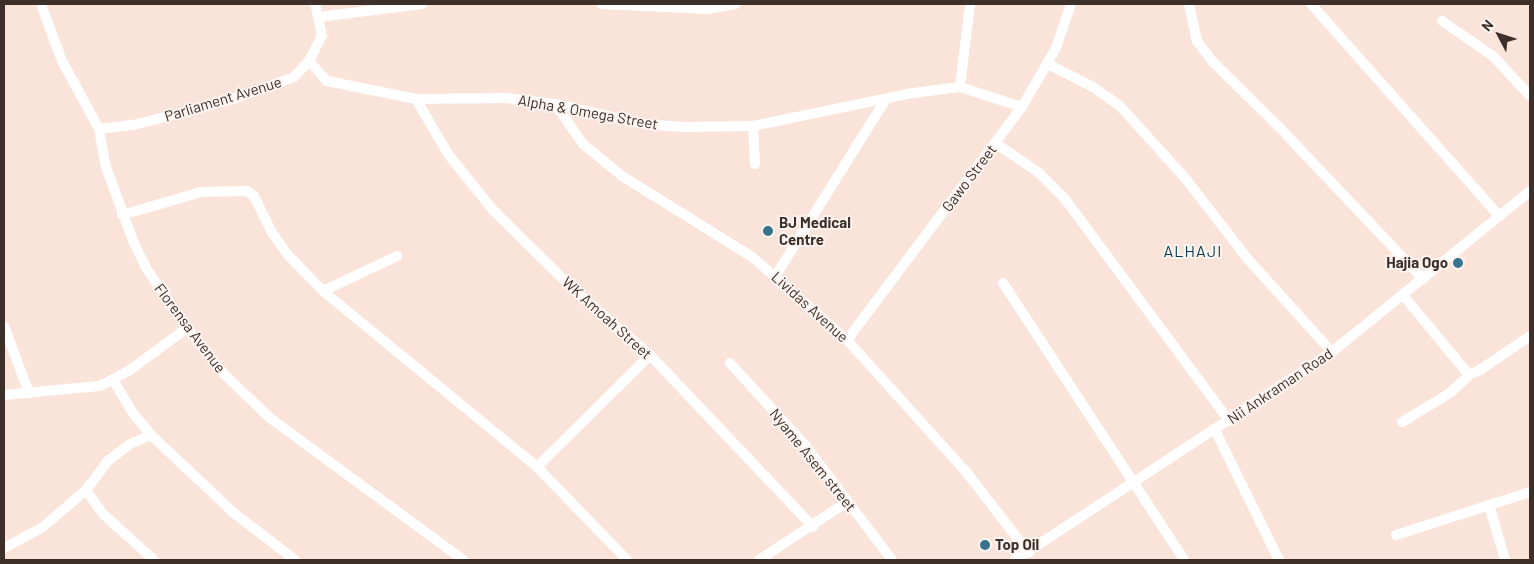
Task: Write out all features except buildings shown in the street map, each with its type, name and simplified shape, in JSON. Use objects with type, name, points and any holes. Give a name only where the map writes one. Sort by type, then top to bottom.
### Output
[{"type":"street","name":"Florensa Avenue","points":[[41,4],[62,61],[99,129],[106,167],[122,215],[146,268],[187,328],[225,375],[270,418],[463,560]]},
{"type":"street","name":"Parliament Avenue","points":[[99,129],[134,125],[236,98],[294,77],[309,61],[322,36],[315,4]]},
{"type":"street","points":[[319,17],[422,4]]},
{"type":"street","points":[[601,4],[708,9],[736,4]]},
{"type":"street","points":[[960,87],[970,4]]},
{"type":"street","name":"Gawo Street","points":[[847,340],[1022,106],[1048,64],[1067,23],[1071,4]]},
{"type":"street","points":[[1189,4],[1197,41],[1212,62],[1278,126],[1423,279]]},
{"type":"street","points":[[1311,4],[1499,216]]},
{"type":"street","points":[[1442,22],[1493,56],[1530,96]]},
{"type":"street","name":"Alpha & Omega Street","points":[[309,61],[326,81],[416,99],[507,98],[555,104],[643,124],[753,126],[884,102],[913,93],[960,87],[1022,106]]},
{"type":"street","points":[[1048,64],[1093,87],[1119,105],[1185,178],[1248,258],[1332,352]]},
{"type":"street","name":"WK Amoah Street","points":[[416,99],[448,154],[493,210],[573,289],[650,355],[813,526]]},
{"type":"street","points":[[776,275],[884,102]]},
{"type":"street","name":"Lividas Avenue","points":[[555,104],[583,144],[622,176],[752,257],[776,275],[847,340],[967,473],[1029,553]]},
{"type":"street","points":[[753,126],[755,164]]},
{"type":"street","points":[[995,143],[1038,172],[1065,199],[1228,421]]},
{"type":"street","points":[[122,215],[201,192],[247,191],[260,204],[271,231],[288,255],[323,291],[537,467],[627,560]]},
{"type":"street","name":"Nii Ankraman Road","points":[[1016,560],[1332,352],[1530,191]]},
{"type":"street","points":[[323,291],[397,256]]},
{"type":"street","points":[[1002,283],[1184,560]]},
{"type":"street","points":[[1403,295],[1469,375]]},
{"type":"street","points":[[4,326],[29,393]]},
{"type":"street","points":[[4,395],[86,388],[113,380],[187,328]]},
{"type":"street","points":[[1402,422],[1450,393],[1469,375],[1480,370],[1530,336]]},
{"type":"street","points":[[537,467],[650,355]]},
{"type":"street","name":"Nyame Asem street","points":[[730,363],[805,446],[892,560]]},
{"type":"street","points":[[113,380],[132,412],[152,435],[234,513],[295,560]]},
{"type":"street","points":[[1215,430],[1279,560]]},
{"type":"street","points":[[4,548],[43,527],[86,490],[109,460],[130,444],[152,435]]},
{"type":"street","points":[[86,490],[103,514],[154,560]]},
{"type":"street","points":[[1396,535],[1490,508],[1530,492]]},
{"type":"street","points":[[759,560],[848,502]]},
{"type":"street","points":[[1490,508],[1505,560]]},
{"type":"place","name":"BJ Medical Centre","points":[[768,231]]},
{"type":"place","name":"Hajia Ogo","points":[[1458,263]]},
{"type":"place","name":"Top Oil","points":[[985,545]]},
{"type":"district","name":"ALHAJI","points":[[1193,251]]}]
